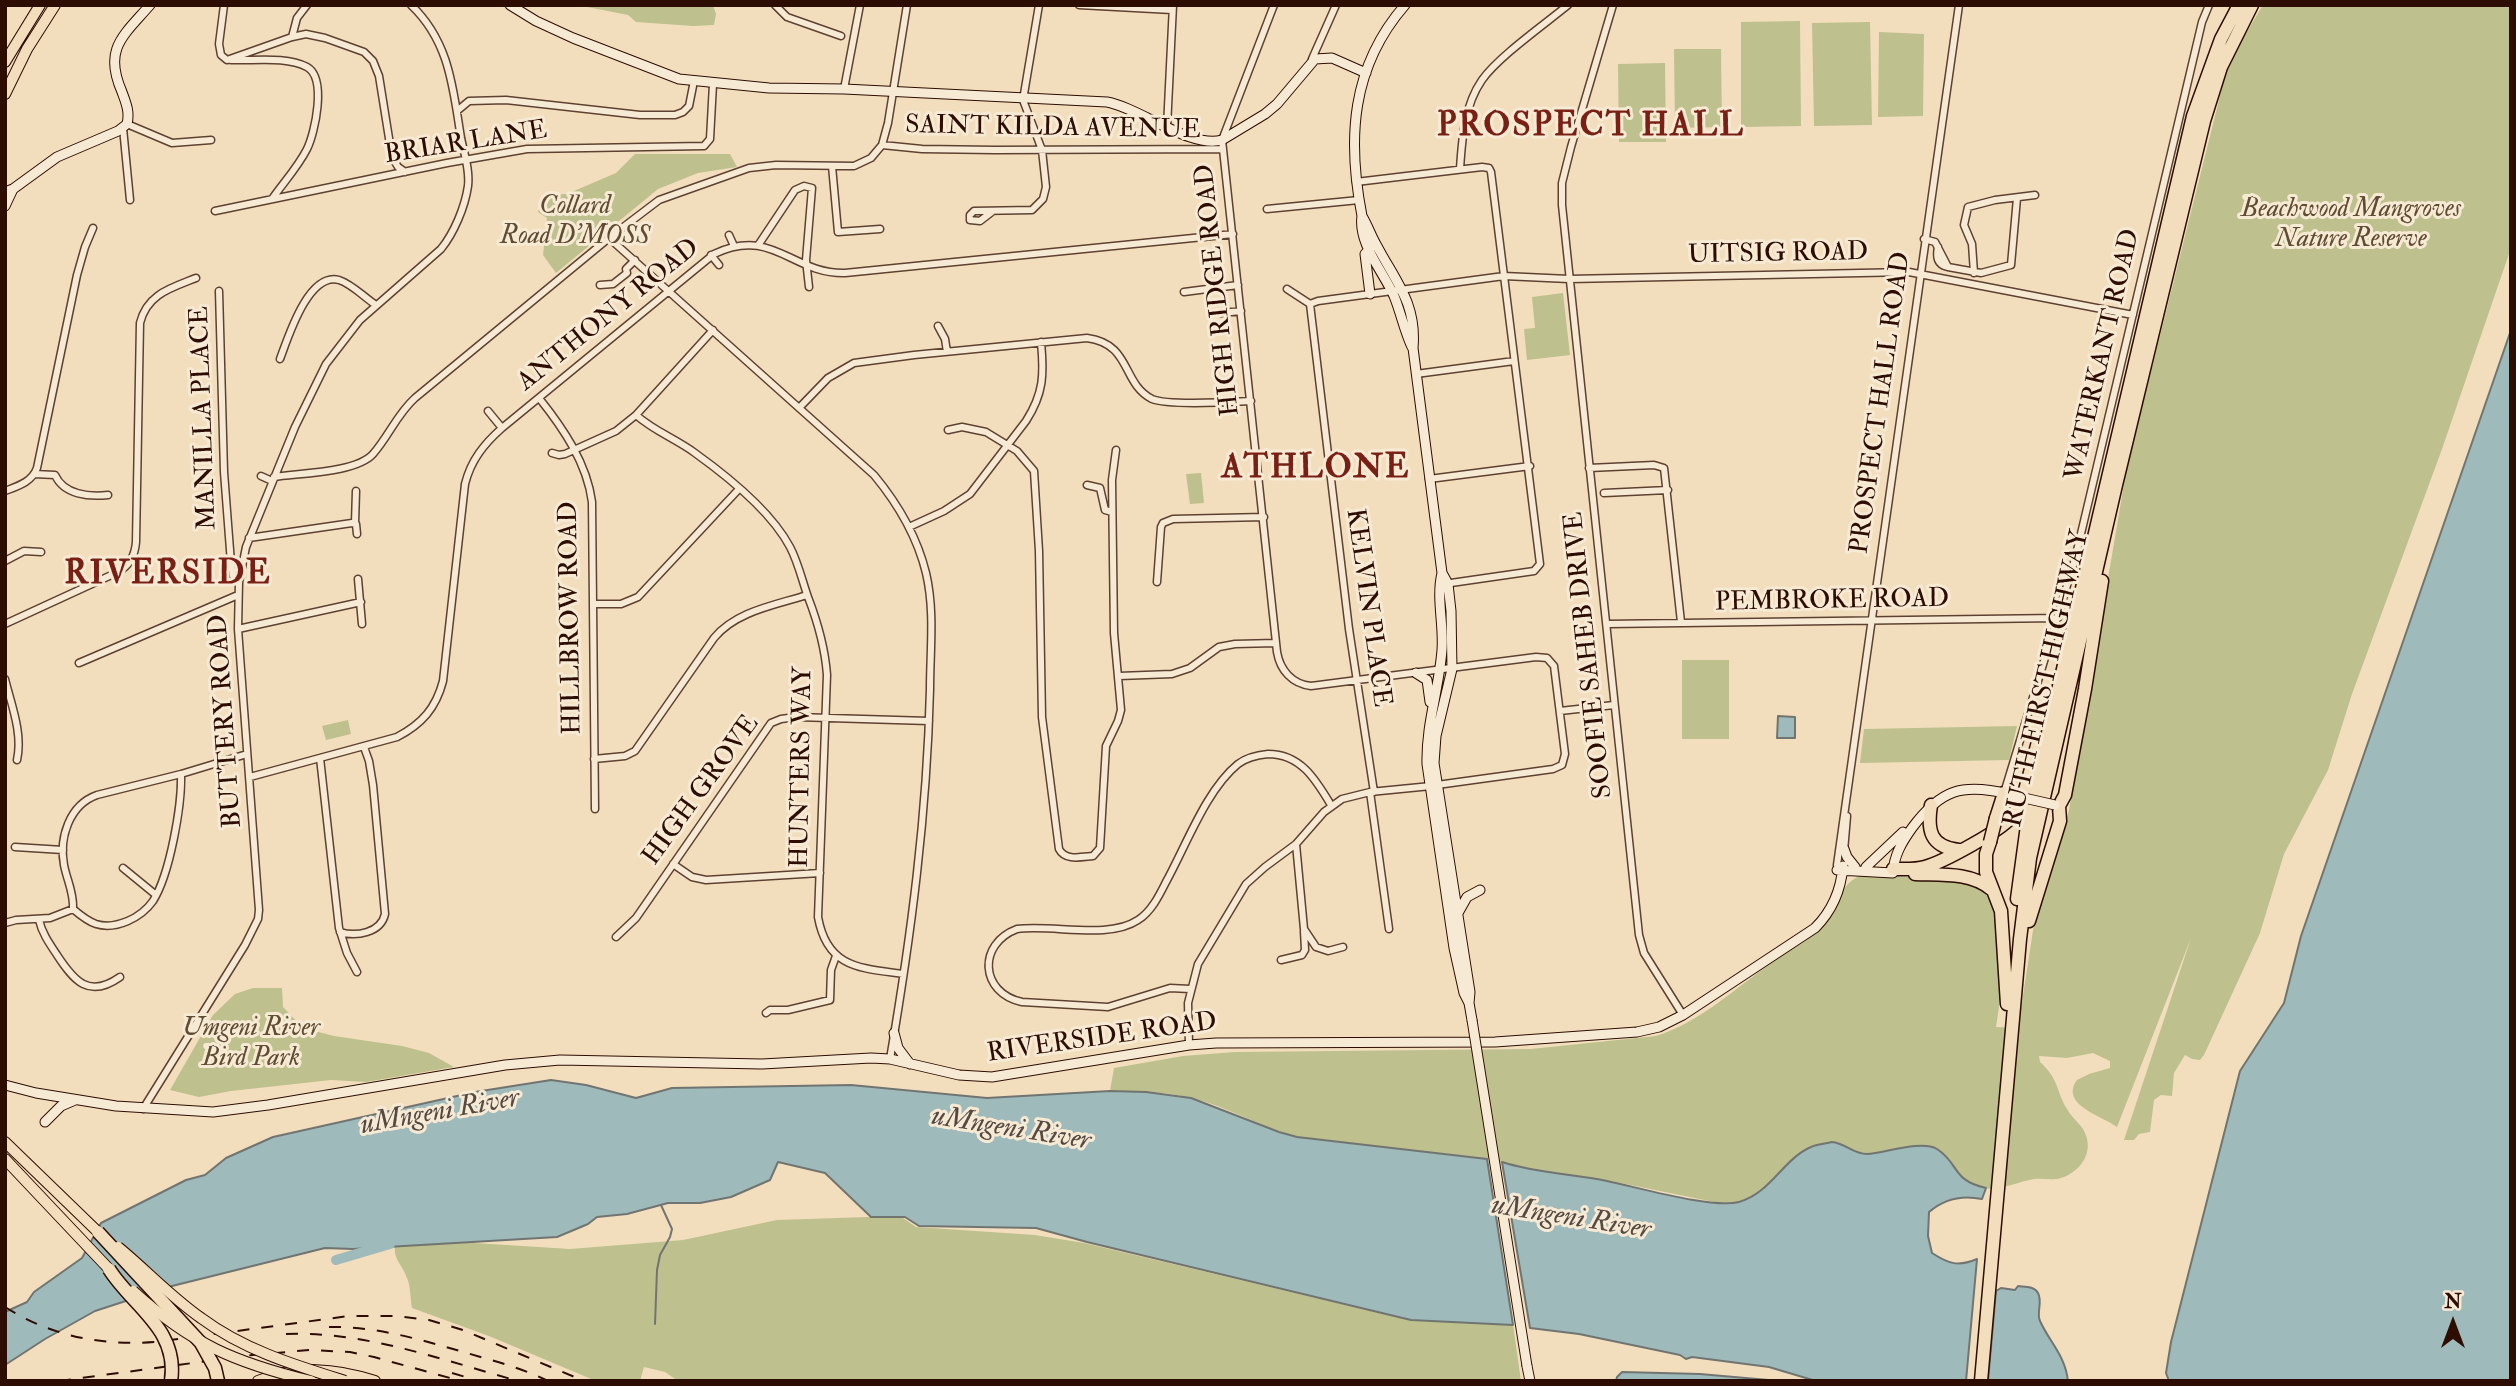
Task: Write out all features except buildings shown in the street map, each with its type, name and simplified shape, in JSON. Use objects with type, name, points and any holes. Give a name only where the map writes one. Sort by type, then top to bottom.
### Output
[{"type":"highway","name":"RUTH FIRST HIGHWAY","points":[[1981,1381],[2023,847],[2070,635],[2193,116],[2221,38],[2239,5]]},
{"type":"highway","name":"RUTH FIRST HIGHWAY","points":[[1974,1381],[2011,1007],[2031,858],[2116,485],[2206,111],[2221,67],[2252,5]]},
{"type":"highway","points":[[2011,1007],[2029,920],[2060,821],[2057,806],[2065,794],[2085,689],[2116,485]]},
{"type":"highway","points":[[1893,871],[1925,867],[2004,825],[2015,813],[2070,635]]},
{"type":"highway","points":[[2007,794],[1996,818],[1985,865],[2001,911],[2011,1007]]},
{"type":"highway","points":[[1928,808],[1931,835],[1942,846],[1959,850]]},
{"type":"highway","points":[[1893,871],[1969,877],[1992,889]]},
{"type":"highway","points":[[98,1232],[201,1343],[215,1368],[218,1381]]},
{"type":"highway","points":[[109,1269],[163,1332],[172,1361],[171,1381]]},
{"type":"main road","points":[[5,62],[40,5]]},
{"type":"main road","points":[[5,94],[27,49],[55,5]]},
{"type":"main road","points":[[5,206],[9,191],[57,157],[125,126],[127,105],[115,76],[114,56],[124,34],[150,5]]},
{"type":"main road","points":[[510,5],[536,21],[573,38],[658,73],[694,81],[769,88],[844,89],[1116,104],[1167,127],[1223,145],[1277,104],[1311,61],[1318,57],[1327,57],[1366,73]]},
{"type":"main road","points":[[1405,5],[1390,25],[1366,73],[1353,128],[1356,182],[1362,216],[1360,226],[1403,290],[1414,334],[1413,348],[1444,584],[1452,668],[1434,750],[1434,785],[1454,948],[1464,993],[1469,1003]]},
{"type":"main road","points":[[1372,246],[1413,348]]},
{"type":"main road","points":[[1370,294],[1365,257],[1372,246]]},
{"type":"main road","points":[[1448,627],[1431,711],[1427,750],[1458,913],[1470,992],[1469,1003],[1530,1381]]},
{"type":"main road","points":[[1416,673],[1429,682],[1431,711]]},
{"type":"main road","points":[[1840,889],[1850,878],[1866,869],[1916,816],[1947,794],[1964,789],[1984,789],[2057,806]]},
{"type":"main road","points":[[1840,868],[1893,871],[1903,841],[1928,808]]},
{"type":"main road","points":[[1844,849],[1855,867]]},
{"type":"main road","points":[[1840,868],[1866,869]]},
{"type":"main road","name":"RIVERSIDE ROAD","points":[[1833,902],[1840,868]]},
{"type":"main road","name":"RIVERSIDE ROAD","points":[[5,1085],[77,1100],[143,1109],[213,1112],[535,1061],[762,1064],[871,1058],[890,1059],[959,1075],[992,1077],[1189,1045],[1248,1041],[1495,1042],[1648,1030],[1683,1015],[1815,928],[1827,916],[1840,889],[1840,868]]},
{"type":"main road","points":[[1458,913],[1467,897],[1480,890]]},
{"type":"main road","points":[[894,1033],[898,1048],[910,1064]]},
{"type":"main road","name":"RIVERSIDE ROAD","points":[[5,1079],[47,1093]]},
{"type":"main road","points":[[45,1122],[61,1107],[77,1100]]},
{"type":"main road","points":[[5,1142],[98,1232],[121,1249],[184,1306],[219,1331],[278,1360],[345,1381]]},
{"type":"main road","points":[[5,1159],[109,1269],[162,1316],[197,1341],[247,1364],[311,1381]]},
{"type":"main road","points":[[258,1381],[336,1371],[375,1381]]},
{"type":"street","points":[[224,5],[220,55],[227,60],[296,63],[310,69],[316,77],[319,93],[308,148],[272,199]]},
{"type":"street","points":[[292,37],[297,18],[307,5]]},
{"type":"street","name":"BUTTERY ROAD","points":[[143,1109],[245,945],[258,919],[257,870],[238,629],[239,582],[249,538],[323,363],[360,320],[434,257],[447,242],[468,187],[452,76],[444,54],[423,19],[411,5]]},
{"type":"street","points":[[775,5],[787,17],[841,36]]},
{"type":"street","points":[[844,89],[860,5]]},
{"type":"street","points":[[261,476],[273,479],[347,467],[363,461],[375,452],[406,406],[609,238],[659,200],[733,173],[764,165],[832,166],[862,164],[872,158],[882,145],[907,5]]},
{"type":"street","points":[[993,211],[1027,211],[1040,204],[1046,187],[1042,150],[1023,98],[1039,5]]},
{"type":"street","points":[[1079,5],[1173,8],[1167,127]]},
{"type":"street","points":[[1223,145],[1274,5]]},
{"type":"street","points":[[1311,61],[1336,5]]},
{"type":"street","points":[[1460,169],[1467,111],[1481,81],[1498,63],[1568,5]]},
{"type":"street","name":"SOOFIE SAHEB DRIVE","points":[[1613,5],[1562,183],[1562,205],[1639,935],[1644,953],[1683,1015]]},
{"type":"street","name":"PROSPECT HALL ROAD","points":[[1840,868],[1871,621],[1959,5]]},
{"type":"street","name":"WATERKANT ROAD","points":[[2007,794],[2081,535],[2161,200],[2195,39],[2209,5]]},
{"type":"street","points":[[227,60],[306,34],[364,52],[371,58],[379,76],[392,157],[405,172]]},
{"type":"street","points":[[1953,44],[1961,47]]},
{"type":"street","points":[[1948,74],[1957,77]]},
{"type":"street","points":[[457,111],[469,101],[506,100],[640,115],[675,115],[689,106],[694,81]]},
{"type":"street","name":"BRIAR LANE","points":[[215,211],[465,160],[536,149],[704,146],[710,139],[713,84]]},
{"type":"street","points":[[130,201],[125,126],[172,143],[211,140]]},
{"type":"street","points":[[1187,150],[1192,136]]},
{"type":"street","name":"SAINT KILDA AVENUE","points":[[882,145],[922,149],[1187,150],[1223,145]]},
{"type":"street","name":"HIGH RIDGE ROAD","points":[[1223,145],[1276,643],[1281,667],[1299,683],[1311,686],[1536,657],[1547,658],[1553,666],[1560,711]]},
{"type":"street","points":[[832,166],[838,232],[880,229]]},
{"type":"street","points":[[1356,182],[1460,169],[1484,167],[1490,170],[1540,556],[1538,569],[1534,571],[1444,584]]},
{"type":"street","points":[[1934,169],[1942,170]]},
{"type":"street","points":[[760,244],[796,190],[810,187],[812,191],[806,265],[809,287]]},
{"type":"street","points":[[1974,273],[1972,244],[1964,225],[1966,209],[1971,205],[1995,200],[2035,195]]},
{"type":"street","points":[[1924,239],[1932,240],[1948,267],[1974,273],[1991,272],[2011,265],[2017,198]]},
{"type":"street","points":[[2149,198],[2161,200]]},
{"type":"street","points":[[1267,209],[1359,200]]},
{"type":"street","points":[[33,476],[77,275],[93,228]]},
{"type":"street","name":"ANTHONY ROAD","points":[[250,777],[397,737],[411,730],[428,715],[440,692],[445,666],[465,484],[474,458],[502,428],[711,256],[734,246],[760,244],[806,265],[838,273],[1233,234]]},
{"type":"street","points":[[729,235],[734,246]]},
{"type":"street","points":[[609,238],[874,475],[891,495],[920,553],[929,590],[932,623],[929,721],[931,754],[924,825],[890,1059]]},
{"type":"street","points":[[1088,247],[1089,257]]},
{"type":"street","points":[[711,256],[719,265]]},
{"type":"street","points":[[600,285],[613,284],[627,273],[626,269],[635,260]]},
{"type":"street","points":[[930,264],[932,272]]},
{"type":"street","name":"UITSIG ROAD","points":[[1403,290],[1504,276],[1569,279],[1919,274],[2033,293],[2133,315]]},
{"type":"street","points":[[5,624],[122,569],[135,548],[140,323],[147,305],[160,292],[196,278]]},
{"type":"street","points":[[280,359],[301,309],[319,285],[326,281],[343,281],[376,305]]},
{"type":"street","points":[[1184,292],[1238,285]]},
{"type":"street","points":[[1287,289],[1310,304],[1403,290]]},
{"type":"street","name":"MANILLA PLACE","points":[[219,291],[224,472],[230,563],[233,576],[239,582]]},
{"type":"street","name":"KELVIN PLACE","points":[[1310,304],[1390,929]]},
{"type":"street","points":[[1222,313],[1241,311]]},
{"type":"street","points":[[938,326],[945,339],[947,352]]},
{"type":"street","points":[[552,453],[561,455],[574,450],[616,430],[636,415],[713,330]]},
{"type":"street","points":[[721,338],[728,331]]},
{"type":"street","points":[[799,408],[834,373],[854,363],[1087,338],[1105,342],[1115,349],[1145,394],[1155,400],[1251,401]]},
{"type":"street","points":[[909,527],[944,511],[970,494],[1026,422],[1039,398],[1043,370],[1041,341]]},
{"type":"street","points":[[735,350],[740,344]]},
{"type":"street","points":[[1416,373],[1514,360]]},
{"type":"street","points":[[817,388],[824,394]]},
{"type":"street","name":"HILLBROW ROAD","points":[[539,398],[565,430],[591,495],[595,809]]},
{"type":"street","points":[[406,406],[412,412]]},
{"type":"street","points":[[488,411],[502,428]]},
{"type":"street","name":"HUNTERS WAY","points":[[636,415],[656,431],[693,452],[739,489],[765,513],[792,550],[817,621],[826,656],[820,927],[836,956]]},
{"type":"street","points":[[948,430],[962,426],[986,432],[1032,466],[1036,480],[1042,726],[1059,849],[1066,856],[1093,856],[1100,848],[1107,746],[1120,716],[1114,634],[1112,512],[1116,450]]},
{"type":"street","points":[[1429,479],[1530,466]]},
{"type":"street","points":[[1589,468],[1662,466],[1666,472],[1681,622]]},
{"type":"street","points":[[5,491],[21,485],[33,476],[55,475],[62,486],[78,493],[108,495]]},
{"type":"street","points":[[1087,485],[1100,488],[1105,510],[1112,512]]},
{"type":"street","points":[[593,604],[621,604],[638,597],[739,489]]},
{"type":"street","points":[[1604,494],[1668,490]]},
{"type":"street","points":[[356,491],[355,523],[358,534]]},
{"type":"street","points":[[1157,582],[1161,527],[1166,521],[1264,517]]},
{"type":"street","points":[[249,538],[355,523]]},
{"type":"street","points":[[5,561],[24,551],[41,552]]},
{"type":"street","points":[[358,579],[362,624]]},
{"type":"street","points":[[79,663],[238,595]]},
{"type":"street","points":[[594,760],[625,756],[635,751],[714,638],[726,626],[744,616],[807,595]]},
{"type":"street","points":[[238,629],[361,602]]},
{"type":"street","name":"PEMBROKE ROAD","points":[[1607,624],[2058,618]]},
{"type":"street","points":[[1119,676],[1172,674],[1190,668],[1210,652],[1228,645],[1276,643]]},
{"type":"street","points":[[5,679],[17,727],[17,760]]},
{"type":"street","points":[[1189,1045],[1187,1015],[1190,989],[1198,964],[1209,944],[1246,884],[1296,845],[1331,804],[1350,796],[1372,792],[1559,768],[1564,762],[1565,754],[1560,711],[1614,705]]},
{"type":"street","name":"HIGH GROVE","points":[[616,937],[631,924],[767,727],[781,719],[929,721]]},
{"type":"street","points":[[845,727],[846,719]]},
{"type":"street","points":[[340,932],[370,931],[381,924],[385,914],[373,785],[364,747]]},
{"type":"street","points":[[73,909],[73,893],[65,869],[63,850],[68,822],[78,806],[89,797],[247,754]]},
{"type":"street","points":[[1190,989],[1170,988],[1108,1007],[1022,1002],[1005,996],[994,986],[988,961],[990,952],[1003,936],[1017,929],[1111,929],[1130,925],[1143,917],[1155,902],[1214,794],[1228,775],[1245,760],[1273,754],[1298,762],[1316,779],[1331,804]]},
{"type":"street","points":[[320,758],[340,932],[347,953],[358,972]]},
{"type":"street","points":[[73,909],[94,924],[111,925],[136,917],[146,909],[156,895],[167,864],[181,804],[181,774]]},
{"type":"street","name":"PROSPECT HALL ROAD","points":[[1840,868],[1844,849],[1846,807]]},
{"type":"street","points":[[1281,960],[1302,955],[1305,950],[1296,845]]},
{"type":"street","points":[[15,847],[63,850]]},
{"type":"street","points":[[673,864],[692,877],[706,880],[820,873]]},
{"type":"street","points":[[123,868],[156,895]]},
{"type":"street","points":[[5,923],[50,918],[73,909]]},
{"type":"street","points":[[39,920],[46,938],[75,981],[84,985],[104,986],[120,977]]},
{"type":"street","points":[[1304,929],[1316,947],[1328,951],[1343,947]]},
{"type":"street","points":[[766,1013],[770,1010],[788,1010],[830,1000],[831,970],[836,956],[858,967],[903,974]]},
{"type":"green space","points":[[577,5],[713,5],[716,14],[714,25],[693,26],[636,22],[628,15]]},
{"type":"green space","name":"Beachwood Mangroves Nature Reserve","points":[[2263,5],[2511,5],[2511,248],[2442,449],[2352,694],[2328,770],[2284,854],[2260,933],[2204,1055],[2200,1060],[2185,1055],[2174,1073],[2172,1096],[2161,1095],[2154,1100],[2150,1132],[2139,1134],[2134,1140],[2124,1140],[2191,938],[2117,1127],[2078,1103],[2073,1089],[2077,1080],[2110,1068],[2110,1061],[2093,1053],[2067,1058],[2039,1056],[2040,1062],[2055,1081],[2071,1115],[2084,1130],[2088,1148],[2084,1161],[2061,1178],[2034,1179],[1995,1188],[1972,1185],[1937,1149],[1915,1146],[1871,1153],[1801,1154],[1775,1180],[1752,1197],[1737,1202],[1714,1202],[1606,1180],[1523,1169],[1487,1159],[1297,1137],[1191,1098],[1161,1093],[1110,1091],[1114,1068],[1183,1056],[1235,1052],[1531,1049],[1656,1036],[1703,1013],[1807,940],[1823,923],[1848,884],[1864,874],[1972,882],[1989,895],[1995,907],[2000,1000],[1996,1027],[2018,1028],[2034,924],[2069,810],[2126,472],[2224,80],[2234,53]]},
{"type":"green space","points":[[1800,21],[1801,126],[1741,127],[1741,22]]},
{"type":"green space","points":[[1870,22],[1872,125],[1814,126],[1812,23]]},
{"type":"green space","points":[[1879,32],[1924,34],[1923,116],[1878,117]]},
{"type":"green space","points":[[1674,49],[1721,49],[1722,127],[1675,128]]},
{"type":"green space","points":[[1665,63],[1666,142],[1619,142],[1618,64]]},
{"type":"green space","name":"Collard Road D'MOSS","points":[[635,154],[730,154],[737,167],[698,173],[658,189],[556,273],[543,255],[547,218],[538,212],[545,195],[567,194],[616,173]]},
{"type":"green space","points":[[1563,293],[1570,355],[1527,360],[1524,329],[1535,328],[1532,297]]},
{"type":"green space","points":[[1201,473],[1204,503],[1190,504],[1186,474]]},
{"type":"green space","points":[[1682,660],[1729,660],[1729,739],[1682,739]]},
{"type":"green space","points":[[348,720],[351,734],[326,740],[322,726]]},
{"type":"green space","points":[[2017,726],[2009,760],[1860,763],[1864,729]]},
{"type":"green space","name":"Umgeni River Bird Park","points":[[253,988],[282,988],[283,1007],[303,1028],[334,1036],[402,1046],[429,1053],[454,1067],[366,1082],[331,1080],[199,1097],[170,1090],[213,1015],[235,994]]},
{"type":"green space","points":[[903,1218],[916,1227],[1035,1235],[1084,1243],[1409,1320],[1513,1325],[1521,1381],[678,1381],[665,1372],[644,1367],[640,1381],[596,1381],[489,1336],[412,1308],[408,1282],[395,1250],[395,1245],[427,1240],[570,1249],[683,1240],[777,1220]]},
{"type":"water","points":[[2511,330],[2511,1381],[2169,1381],[2166,1373],[2171,1342],[2240,1071],[2284,1003],[2301,936]]},
{"type":"water","points":[[1778,716],[1795,717],[1795,738],[1777,738]]},
{"type":"water","name":"uMngeni River","points":[[551,1080],[586,1085],[636,1098],[672,1088],[851,1085],[987,1098],[1110,1091],[1146,1092],[1191,1098],[1297,1137],[1487,1159],[1513,1325],[1411,1320],[1036,1228],[919,1226],[905,1217],[871,1217],[825,1173],[778,1162],[770,1180],[731,1197],[700,1203],[668,1203],[627,1214],[597,1217],[588,1224],[557,1237],[353,1249],[325,1248],[172,1286],[95,1311],[5,1365],[5,1312],[27,1302],[34,1292],[82,1258],[101,1223],[186,1180],[205,1175],[226,1158],[273,1137],[475,1092]]},
{"type":"water","name":"uMngeni River","points":[[1832,1142],[1867,1154],[1913,1146],[1937,1149],[1967,1181],[1986,1188],[1982,1199],[1954,1199],[1929,1212],[1928,1236],[1932,1253],[1954,1263],[1977,1259],[1966,1381],[1816,1381],[1769,1367],[1692,1357],[1686,1359],[1680,1355],[1579,1334],[1530,1328],[1502,1162],[1693,1200],[1727,1203],[1750,1198],[1801,1152]]},
{"type":"water","points":[[2018,1286],[2032,1288],[2038,1293],[2040,1321],[2060,1356],[2068,1381],[1988,1381],[1996,1291],[2001,1288],[2015,1290]]},
{"type":"water","points":[[1622,1372],[1700,1374],[1780,1381],[1616,1381]]},
{"type":"waterway","points":[[655,1324],[657,1270],[660,1255],[672,1229],[661,1205]]},
{"type":"waterway","points":[[336,1260],[390,1244]]},
{"type":"railway","points":[[5,1307],[58,1332],[96,1340],[135,1343],[349,1316],[395,1316],[429,1320],[463,1330],[584,1381]]},
{"type":"railway","points":[[329,1327],[382,1331],[416,1339],[508,1365],[548,1381]]},
{"type":"railway","points":[[286,1334],[316,1334],[374,1342],[518,1381]]},
{"type":"railway","points":[[59,1381],[252,1355],[310,1350],[350,1352],[461,1381]]},
{"type":"railway","points":[[452,1373],[479,1381]]},
{"type":"district","name":"PROSPECT HALL","points":[[1591,128]]},
{"type":"district","name":"ATHLONE","points":[[1316,470]]},
{"type":"district","name":"RIVERSIDE","points":[[168,576]]}]
